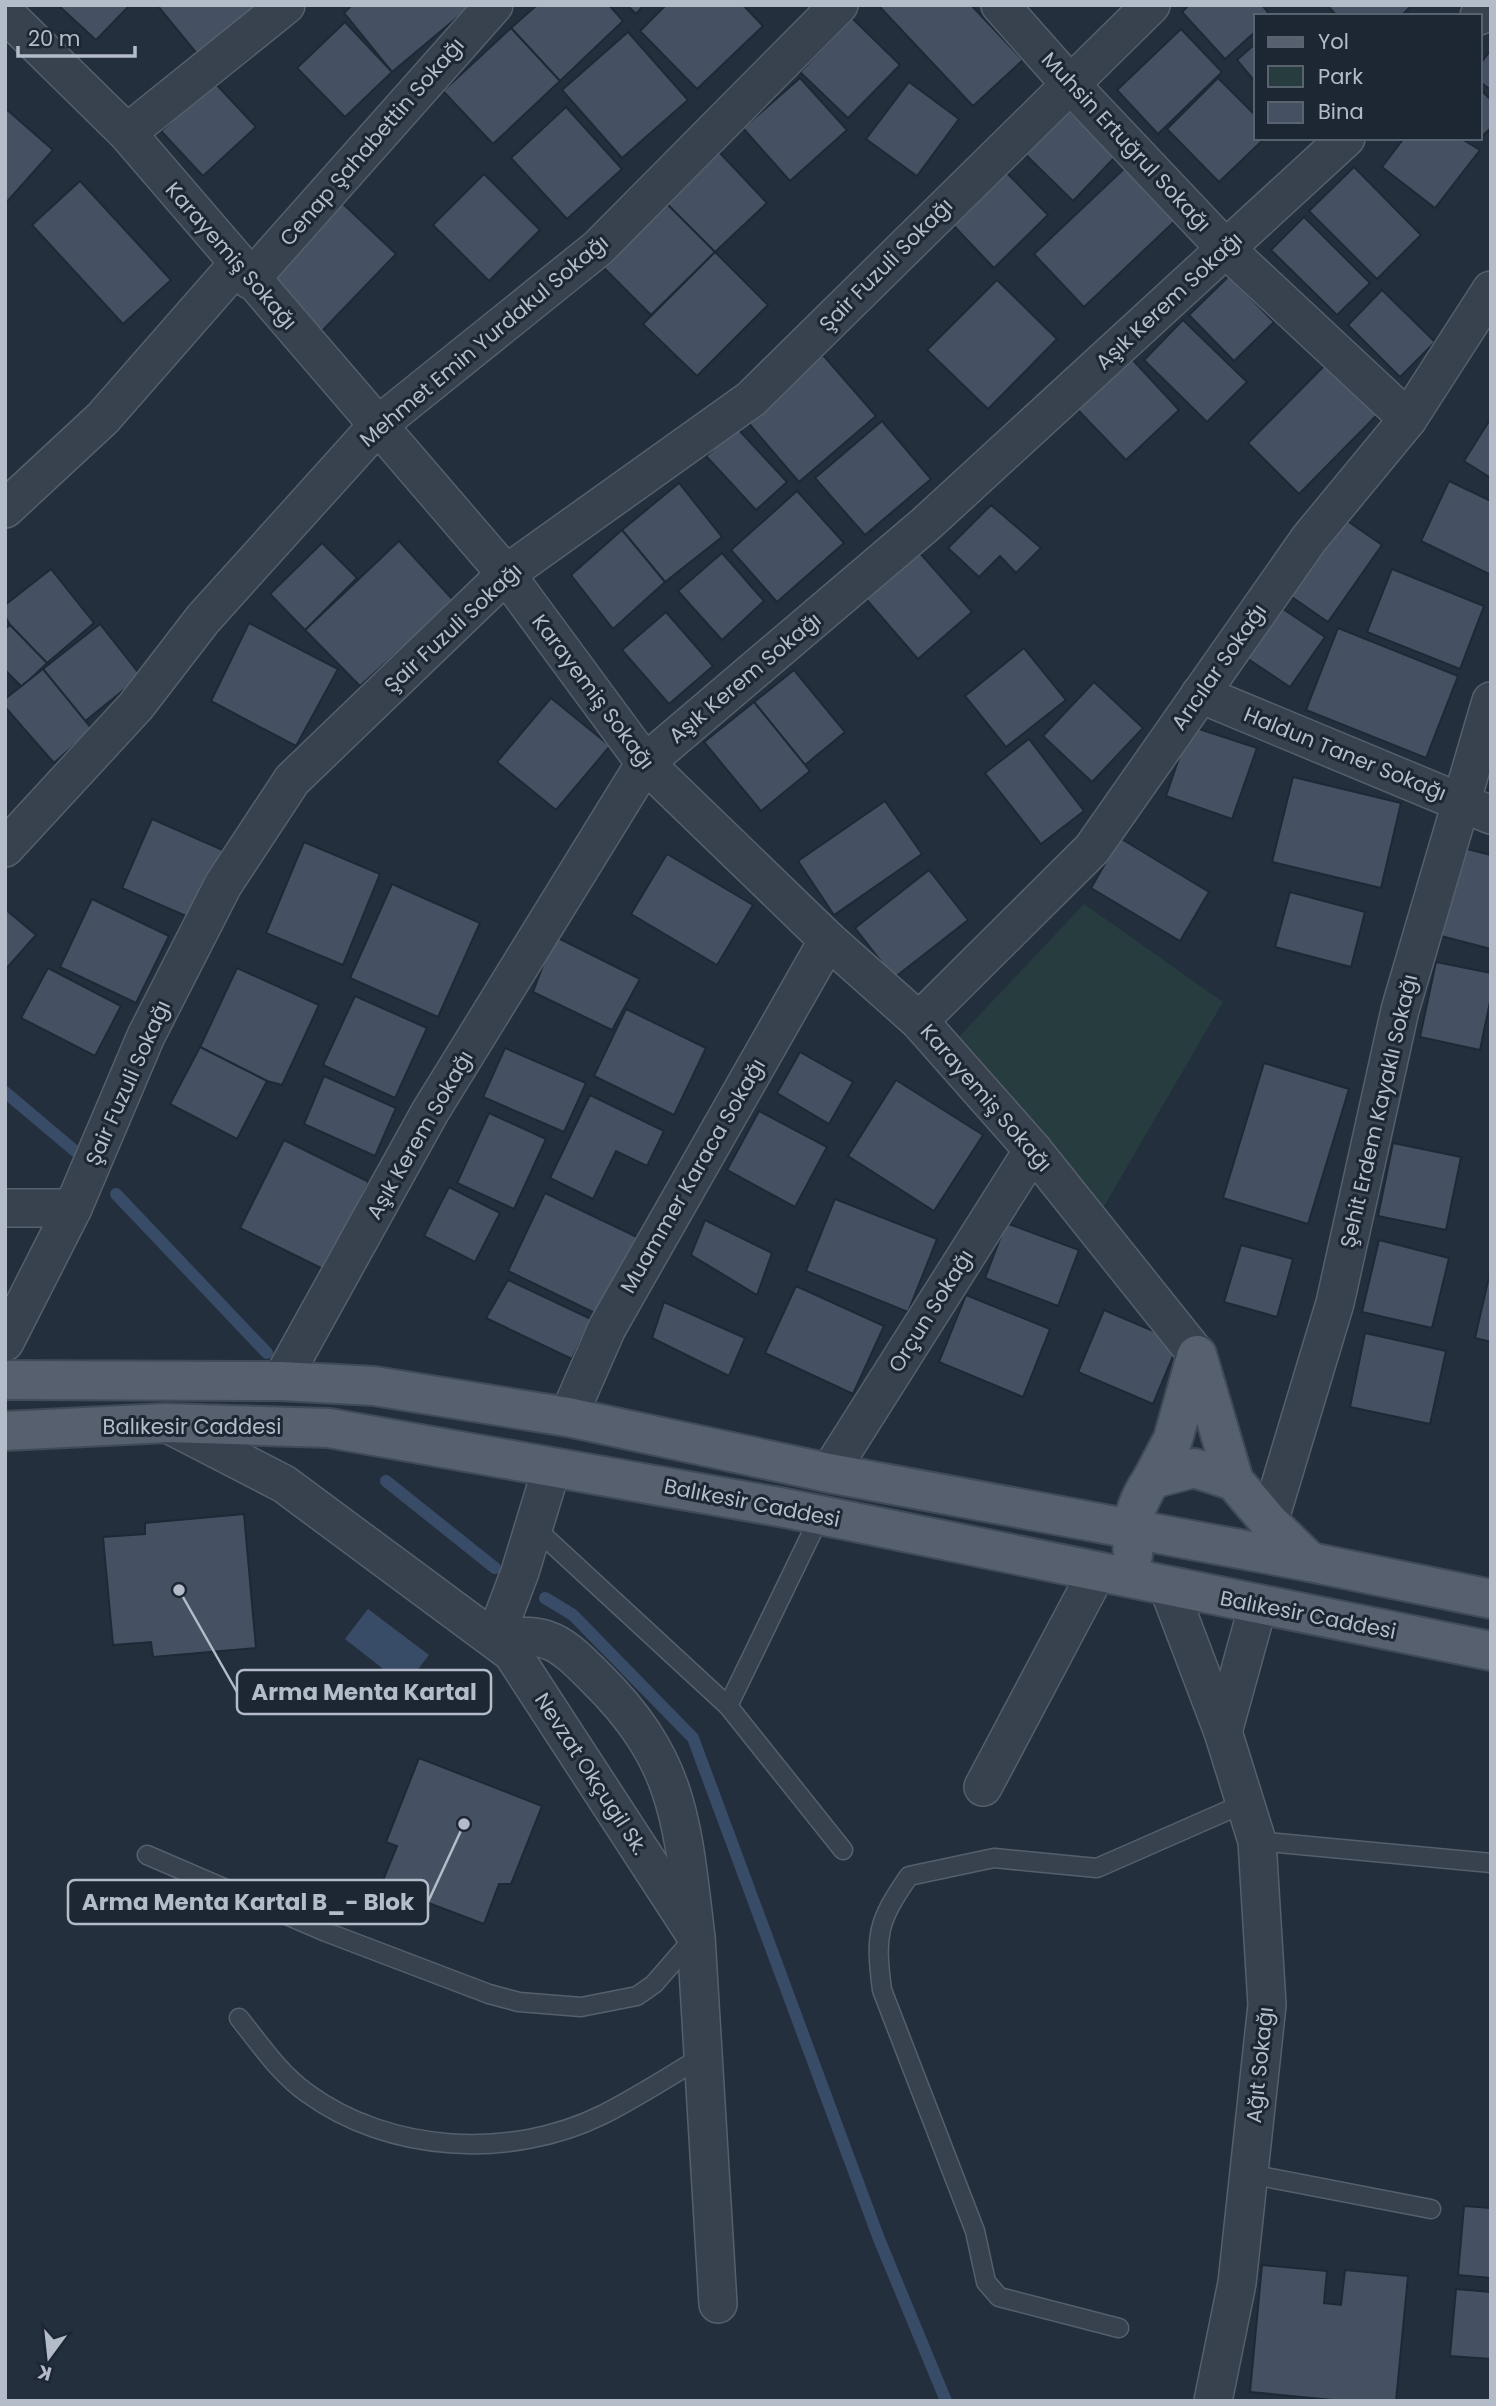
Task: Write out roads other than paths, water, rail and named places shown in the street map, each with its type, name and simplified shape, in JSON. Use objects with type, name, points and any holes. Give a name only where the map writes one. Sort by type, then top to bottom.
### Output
[{"type":"main road","points":[[1197,1355],[1234,1481],[1269,1522],[1310,1562]]},
{"type":"main road","points":[[1168,1587],[1133,1559],[1131,1529],[1139,1499],[1173,1439],[1197,1355]]},
{"type":"main road","points":[[5,1380],[281,1381],[374,1386],[568,1417],[829,1473],[1310,1562],[1491,1599]]},
{"type":"main road","name":"Balıkesir Caddesi","points":[[5,1431],[166,1423],[329,1428],[820,1516],[1491,1651]]},
{"type":"main road","points":[[1152,1479],[1194,1468],[1234,1481]]},
{"type":"street","points":[[127,133],[286,5]]},
{"type":"street","name":"Cenap Şahabettin Sokağı","points":[[7,505],[103,418],[494,5]]},
{"type":"street","name":"Mehmet Emin Yurdakul Sokağı","points":[[5,848],[136,706],[203,619],[378,425],[597,248],[839,5]]},
{"type":"street","name":"Muhsin Ertuğrul Sokağı","points":[[1000,5],[1070,84],[1226,249],[1408,419]]},
{"type":"street","name":"Şair Fuzuli Sokağı","points":[[5,1342],[73,1208],[146,1035],[223,884],[292,780],[506,574],[751,399],[1151,5]]},
{"type":"street","name":"Karayemiş Sokağı","points":[[5,13],[127,133],[506,574],[645,763],[828,940],[919,1021],[1033,1150],[1197,1355]]},
{"type":"street","name":"Aşık Kerem Sokağı","points":[[281,1381],[430,1112],[645,763],[926,524],[1344,140]]},
{"type":"street","name":"Arıcılar Sokağı","points":[[919,1021],[1093,849],[1309,539],[1408,419],[1491,290]]},
{"type":"street","name":"Haldun Taner Sokağı","points":[[1200,694],[1475,808]]},
{"type":"street","name":"Şehit Erdem Kayaklı Sokağı","points":[[1269,1522],[1335,1303],[1400,1010],[1475,808],[1491,701]]},
{"type":"street","name":"Muammer Karaca Sokağı","points":[[568,1417],[607,1328],[828,940]]},
{"type":"street","name":"Orçun Sokağı","points":[[829,1473],[1033,1150]]},
{"type":"street","points":[[5,1208],[73,1208]]},
{"type":"street","name":"Nevzat Okçugil Sk.","points":[[166,1423],[284,1484],[512,1653],[696,1936],[718,2304]]},
{"type":"street","points":[[552,1467],[495,1639],[529,1634],[563,1645],[626,1707],[666,1769],[684,1830],[696,1936]]},
{"type":"street","points":[[983,1787],[1097,1572]]},
{"type":"street","name":"Ağıt Sokağı","points":[[1168,1587],[1223,1732],[1257,1841],[1267,2006],[1237,2283],[1213,2401]]},
{"type":"street","points":[[1223,1732],[1258,1605]]},
{"type":"lane","points":[[728,1706],[820,1516]]},
{"type":"lane","points":[[534,1527],[728,1706],[843,1850]]},
{"type":"lane","points":[[1119,2328],[999,2297],[986,2282],[975,2231],[882,1990],[877,1949],[879,1928],[891,1901],[909,1876],[995,1858],[1097,1868],[1245,1803]]},
{"type":"lane","points":[[1257,1841],[1491,1863]]},
{"type":"lane","points":[[147,1854],[326,1932],[489,1994],[519,2002],[581,2007],[637,1996],[654,1984],[696,1936]]},
{"type":"lane","points":[[239,2018],[279,2069],[333,2110],[378,2131],[433,2142],[496,2142],[567,2129],[601,2116],[703,2056]]},
{"type":"lane","points":[[1249,2174],[1431,2209]]},
{"type":"water","points":[[368,1609],[429,1655],[405,1686],[345,1639]]},
{"type":"waterway","points":[[5,1092],[75,1151]]},
{"type":"waterway","points":[[116,1194],[267,1353]]},
{"type":"waterway","points":[[386,1481],[495,1568]]},
{"type":"waterway","points":[[545,1598],[573,1615],[693,1738],[879,2239],[946,2401]]},
{"type":"place","name":"Arma Menta Kartal","points":[[179,1590]]},
{"type":"place","name":"Arma Menta Kartal B_- Blok","points":[[464,1824]]}]
